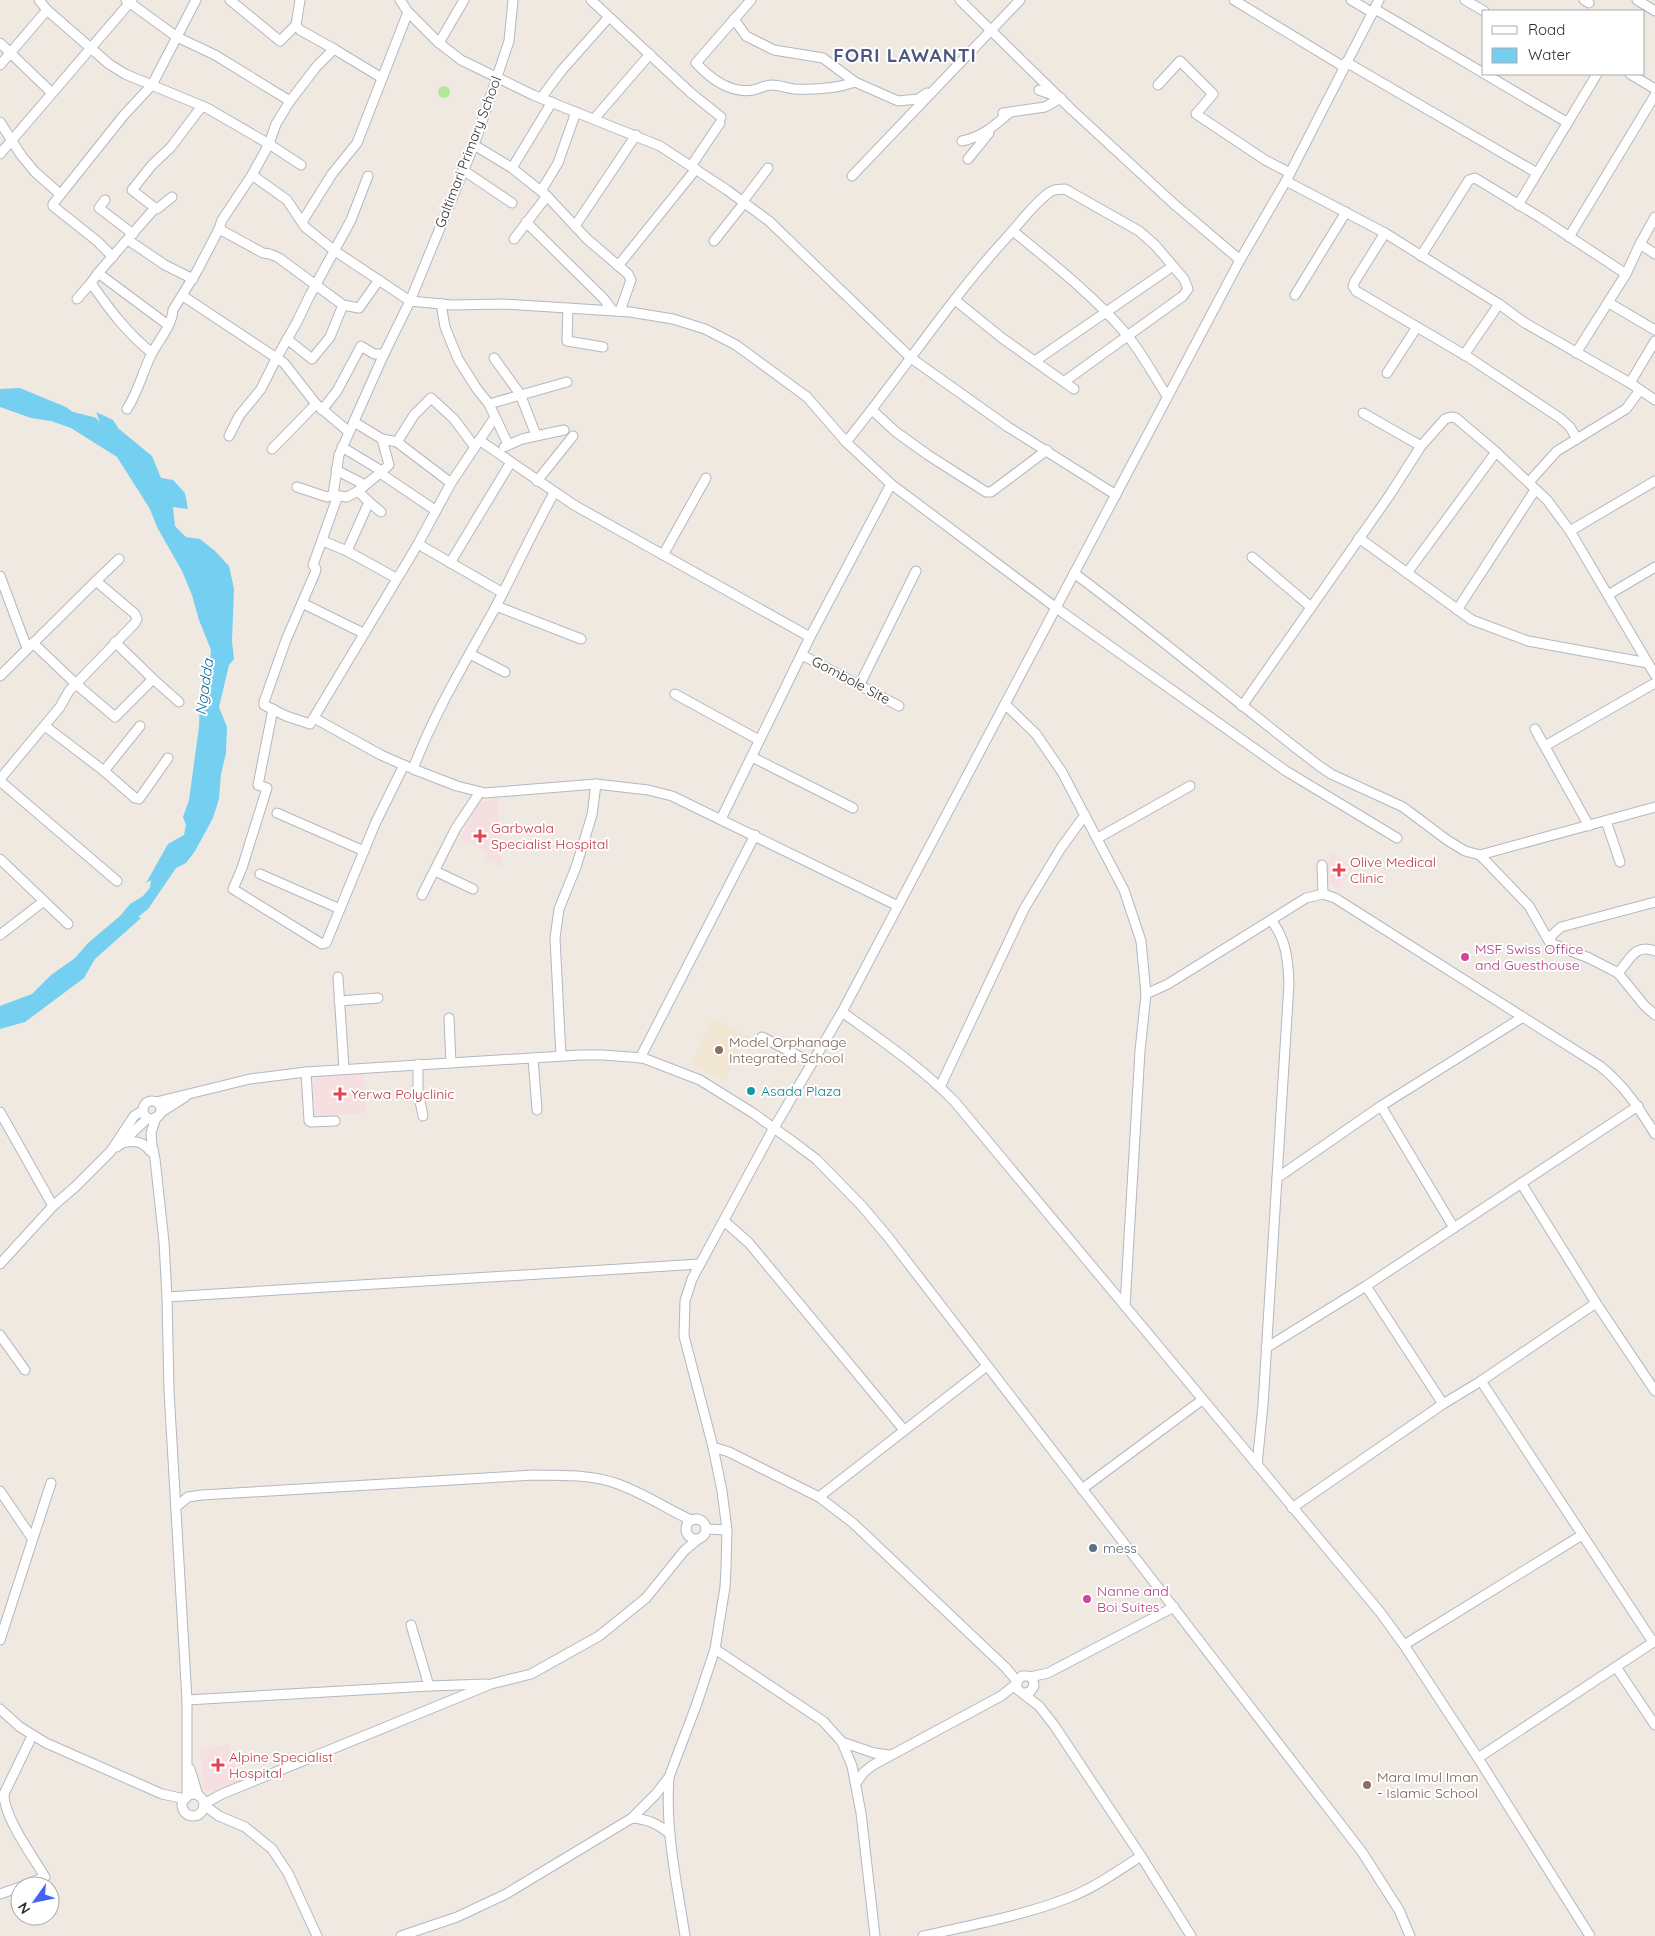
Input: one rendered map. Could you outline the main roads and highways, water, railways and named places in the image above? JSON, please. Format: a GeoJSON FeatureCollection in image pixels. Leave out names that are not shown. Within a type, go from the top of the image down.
{"type":"FeatureCollection","features":[{"type":"Feature","properties":{"kind":"water"},"geometry":{"type":"Polygon","coordinates":[[[20,388],[66,407],[107,439],[96,412],[113,420],[119,429],[152,456],[161,478],[173,480],[185,493],[188,509],[173,507],[175,526],[186,537],[200,539],[229,566],[234,589],[232,641],[234,659],[229,665],[219,707],[227,727],[226,753],[221,774],[219,799],[213,818],[195,851],[186,863],[176,868],[148,909],[138,917],[141,918],[95,959],[84,978],[25,1022],[0,1029],[0,1006],[32,994],[51,975],[75,958],[88,943],[120,916],[130,904],[143,896],[150,888],[151,880],[146,883],[168,844],[184,835],[186,825],[183,817],[189,800],[199,727],[200,701],[209,672],[211,650],[182,571],[157,527],[150,509],[117,457],[71,428],[51,421],[31,418],[0,407],[0,389],[20,388]]]}},
{"type":"Feature","properties":{"kind":"waterway","name":"Ngadda"},"geometry":{"type":"LineString","coordinates":[[69,416],[93,422],[115,444]]}},
{"type":"Feature","properties":{"kind":"place","name":"Garbwala Specialist Hospital"},"geometry":{"type":"Point","coordinates":[480,836]}},
{"type":"Feature","properties":{"kind":"place","name":"Olive Medical Clinic"},"geometry":{"type":"Point","coordinates":[1339,870]}},
{"type":"Feature","properties":{"kind":"place","name":"MSF Swiss Office and Guesthouse"},"geometry":{"type":"Point","coordinates":[1465,957]}},
{"type":"Feature","properties":{"kind":"place","name":"Model Orphanage Integrated School"},"geometry":{"type":"Point","coordinates":[719,1050]}},
{"type":"Feature","properties":{"kind":"place","name":"Asada Plaza"},"geometry":{"type":"Point","coordinates":[751,1091]}},
{"type":"Feature","properties":{"kind":"place","name":"Yerwa Polyclinic"},"geometry":{"type":"Point","coordinates":[340,1094]}},
{"type":"Feature","properties":{"kind":"place","name":"mess"},"geometry":{"type":"Point","coordinates":[1093,1548]}},
{"type":"Feature","properties":{"kind":"place","name":"Nanne and Boi Suites"},"geometry":{"type":"Point","coordinates":[1087,1599]}},
{"type":"Feature","properties":{"kind":"place","name":"Alpine Specialist Hospital"},"geometry":{"type":"Point","coordinates":[218,1765]}},
{"type":"Feature","properties":{"kind":"place","name":"Mara Imul Iman - Islamic School"},"geometry":{"type":"Point","coordinates":[1367,1785]}},
{"type":"Feature","properties":{"kind":"district","name":"FORI LAWANTI"},"geometry":{"type":"Point","coordinates":[905,55]}}]}
